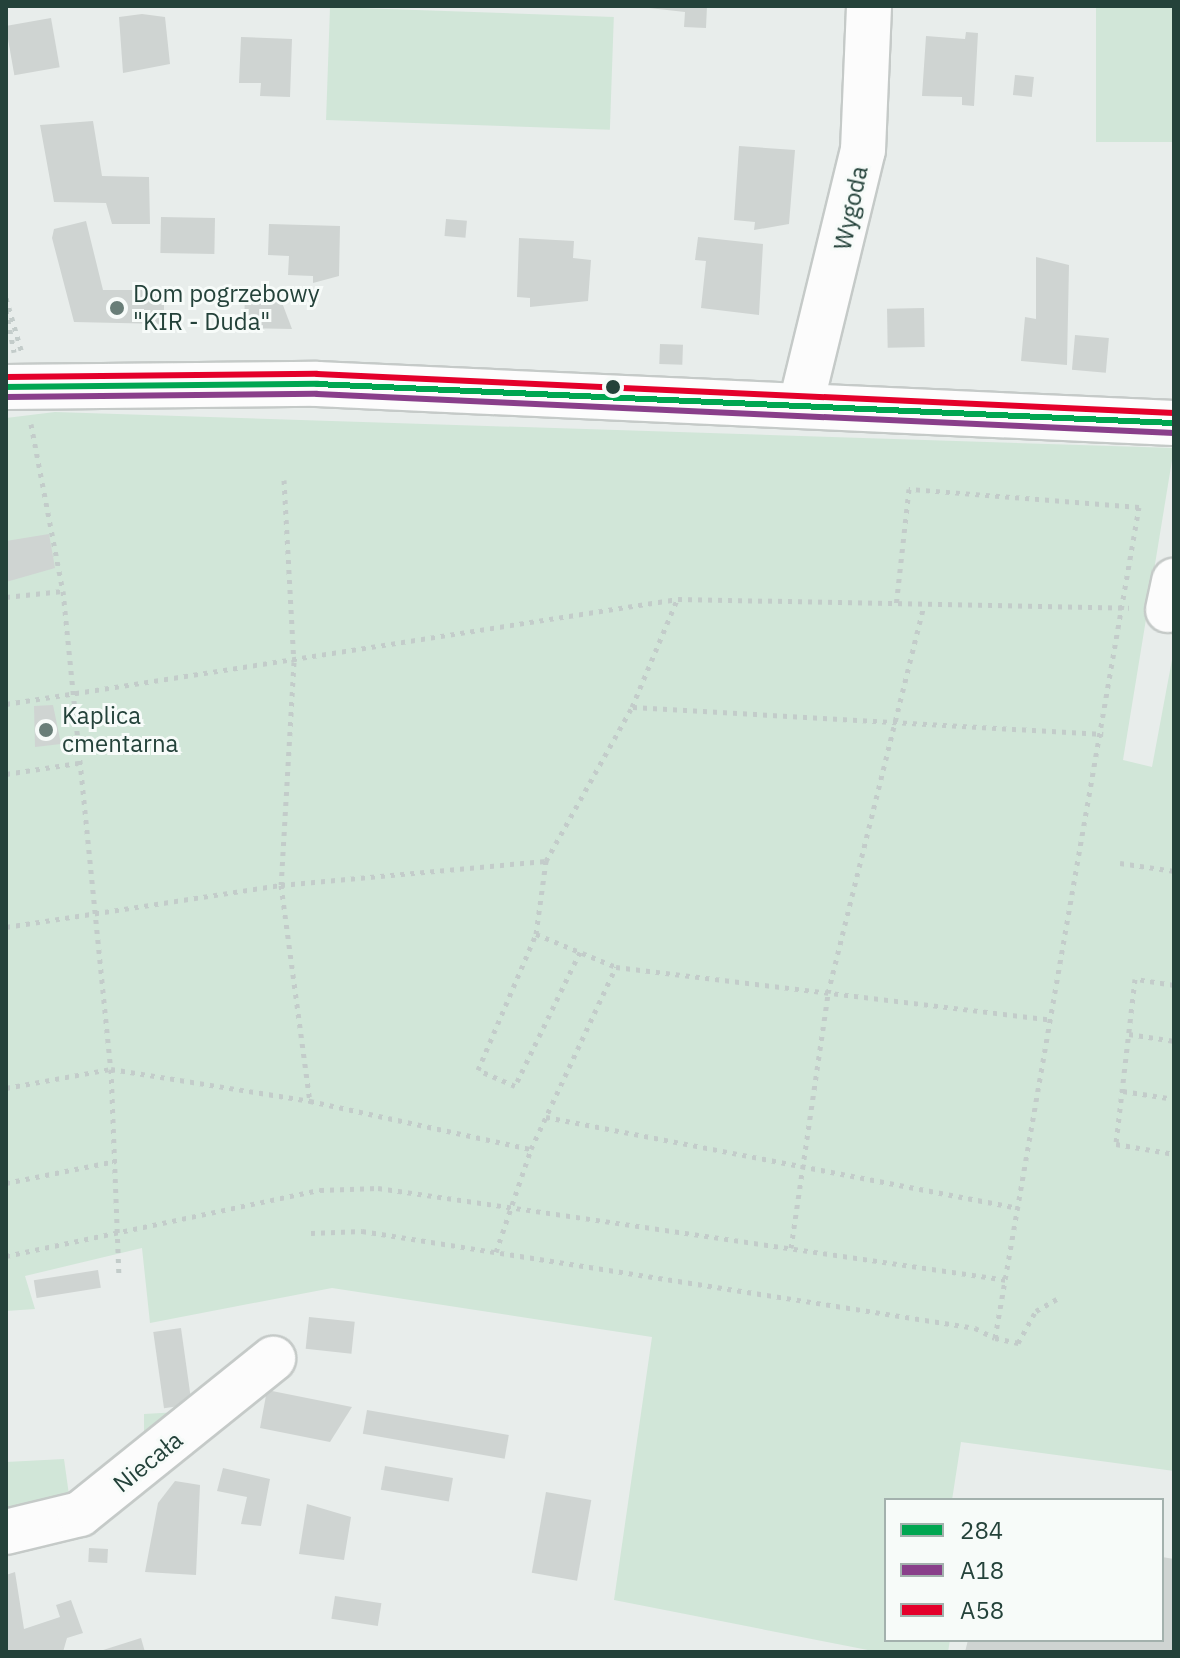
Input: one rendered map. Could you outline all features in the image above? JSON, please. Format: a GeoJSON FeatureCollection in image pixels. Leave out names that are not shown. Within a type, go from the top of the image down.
{"type":"FeatureCollection","features":[{"type":"Feature","properties":{"kind":"street","name":"Wygoda"},"geometry":{"type":"LineString","coordinates":[[801,404],[863,150],[869,6]]}},
{"type":"Feature","properties":{"kind":"street"},"geometry":{"type":"LineString","coordinates":[[6,387],[193,381],[801,404],[1174,423]]}},
{"type":"Feature","properties":{"kind":"street","name":"Niecała"},"geometry":{"type":"LineString","coordinates":[[6,1532],[80,1514],[273,1359]]}},
{"type":"Feature","properties":{"kind":"path"},"geometry":{"type":"LineString","coordinates":[[6,298],[22,353],[15,354],[6,310]]}},
{"type":"Feature","properties":{"kind":"path"},"geometry":{"type":"LineString","coordinates":[[33,447],[63,591],[90,913],[111,1069],[123,1233],[119,1277]]}},
{"type":"Feature","properties":{"kind":"path"},"geometry":{"type":"LineString","coordinates":[[284,480],[294,662],[281,885],[310,1101]]}},
{"type":"Feature","properties":{"kind":"path"},"geometry":{"type":"LineString","coordinates":[[896,607],[909,489],[1139,507],[1126,607],[995,1338]]}},
{"type":"Feature","properties":{"kind":"path"},"geometry":{"type":"LineString","coordinates":[[6,597],[63,591]]}},
{"type":"Feature","properties":{"kind":"path"},"geometry":{"type":"LineString","coordinates":[[580,952],[515,1086],[478,1070],[536,934],[546,861],[632,707],[678,599]]}},
{"type":"Feature","properties":{"kind":"path"},"geometry":{"type":"LineString","coordinates":[[6,704],[74,698],[678,599],[923,608],[1126,607]]}},
{"type":"Feature","properties":{"kind":"path"},"geometry":{"type":"LineString","coordinates":[[791,1249],[828,993],[923,608]]}},
{"type":"Feature","properties":{"kind":"path"},"geometry":{"type":"LineString","coordinates":[[632,707],[1103,734]]}},
{"type":"Feature","properties":{"kind":"path"},"geometry":{"type":"LineString","coordinates":[[6,774],[78,763]]}},
{"type":"Feature","properties":{"kind":"path"},"geometry":{"type":"LineString","coordinates":[[6,927],[281,885],[546,861]]}},
{"type":"Feature","properties":{"kind":"path"},"geometry":{"type":"LineString","coordinates":[[1120,863],[1174,871]]}},
{"type":"Feature","properties":{"kind":"path"},"geometry":{"type":"LineString","coordinates":[[536,934],[616,967],[1052,1020]]}},
{"type":"Feature","properties":{"kind":"path"},"geometry":{"type":"LineString","coordinates":[[496,1252],[531,1149],[616,967]]}},
{"type":"Feature","properties":{"kind":"path"},"geometry":{"type":"LineString","coordinates":[[1174,985],[1135,979],[1116,1144],[1174,1154]]}},
{"type":"Feature","properties":{"kind":"path"},"geometry":{"type":"LineString","coordinates":[[1129,1034],[1174,1041]]}},
{"type":"Feature","properties":{"kind":"path"},"geometry":{"type":"LineString","coordinates":[[6,1088],[111,1069],[310,1101],[531,1149]]}},
{"type":"Feature","properties":{"kind":"path"},"geometry":{"type":"LineString","coordinates":[[1123,1091],[1174,1099]]}},
{"type":"Feature","properties":{"kind":"path"},"geometry":{"type":"LineString","coordinates":[[546,1117],[1018,1208]]}},
{"type":"Feature","properties":{"kind":"path"},"geometry":{"type":"LineString","coordinates":[[6,1183],[116,1161]]}},
{"type":"Feature","properties":{"kind":"path"},"geometry":{"type":"LineString","coordinates":[[6,1256],[320,1190],[378,1188],[1007,1280]]}},
{"type":"Feature","properties":{"kind":"path"},"geometry":{"type":"LineString","coordinates":[[311,1233],[362,1231],[975,1328],[995,1338],[1018,1343],[1036,1311],[1057,1299]]}},
{"type":"Feature","properties":{"kind":"green space"},"geometry":{"type":"Polygon","coordinates":[[[1096,6],[1174,6],[1174,142],[1096,142],[1096,6]]]}},
{"type":"Feature","properties":{"kind":"green space"},"geometry":{"type":"Polygon","coordinates":[[[330,7],[614,17],[610,130],[326,120],[330,7]]]}},
{"type":"Feature","properties":{"kind":"green space"},"geometry":{"type":"Polygon","coordinates":[[[55,412],[1174,448],[1123,760],[1152,767],[1174,649],[1174,1471],[961,1442],[952,1498],[884,1498],[884,1642],[950,1642],[948,1652],[878,1652],[614,1600],[652,1337],[332,1288],[150,1323],[142,1248],[25,1276],[35,1309],[6,1311],[6,418],[55,412]]]}},
{"type":"Feature","properties":{"kind":"green space"},"geometry":{"type":"Polygon","coordinates":[[[196,1411],[144,1452],[144,1414],[196,1411]]]}},
{"type":"Feature","properties":{"kind":"green space"},"geometry":{"type":"Polygon","coordinates":[[[64,1459],[69,1495],[6,1516],[6,1462],[64,1459]]]}},
{"type":"Feature","properties":{"kind":"building"},"geometry":{"type":"Polygon","coordinates":[[[631,6],[707,6],[706,28],[684,27],[685,12],[631,6]]]}},
{"type":"Feature","properties":{"kind":"building"},"geometry":{"type":"Polygon","coordinates":[[[142,14],[165,17],[170,64],[123,73],[119,17],[142,14]]]}},
{"type":"Feature","properties":{"kind":"building"},"geometry":{"type":"Polygon","coordinates":[[[51,18],[60,67],[14,75],[6,26],[51,18]]]}},
{"type":"Feature","properties":{"kind":"building"},"geometry":{"type":"Polygon","coordinates":[[[966,32],[978,33],[974,106],[962,105],[962,97],[922,96],[926,36],[965,39],[966,32]]]}},
{"type":"Feature","properties":{"kind":"building"},"geometry":{"type":"Polygon","coordinates":[[[241,37],[292,39],[290,97],[260,96],[261,83],[239,83],[241,37]]]}},
{"type":"Feature","properties":{"kind":"building"},"geometry":{"type":"Polygon","coordinates":[[[1015,75],[1034,77],[1032,97],[1013,95],[1015,75]]]}},
{"type":"Feature","properties":{"kind":"building"},"geometry":{"type":"Polygon","coordinates":[[[93,121],[102,176],[149,177],[150,224],[112,224],[106,203],[54,202],[40,125],[93,121]]]}},
{"type":"Feature","properties":{"kind":"building"},"geometry":{"type":"Polygon","coordinates":[[[739,146],[795,150],[789,224],[754,230],[755,222],[734,220],[739,146]]]}},
{"type":"Feature","properties":{"kind":"building"},"geometry":{"type":"Polygon","coordinates":[[[161,217],[215,218],[214,254],[160,253],[161,217]]]}},
{"type":"Feature","properties":{"kind":"building"},"geometry":{"type":"Polygon","coordinates":[[[446,219],[467,221],[465,238],[445,236],[446,219]]]}},
{"type":"Feature","properties":{"kind":"building"},"geometry":{"type":"Polygon","coordinates":[[[86,221],[103,290],[164,290],[164,324],[74,322],[52,238],[54,229],[86,221]]]}},
{"type":"Feature","properties":{"kind":"building"},"geometry":{"type":"Polygon","coordinates":[[[269,224],[340,226],[339,276],[313,283],[313,276],[288,275],[289,256],[268,255],[269,224]]]}},
{"type":"Feature","properties":{"kind":"building"},"geometry":{"type":"Polygon","coordinates":[[[698,237],[763,244],[759,315],[701,308],[706,261],[695,260],[698,237]]]}},
{"type":"Feature","properties":{"kind":"building"},"geometry":{"type":"Polygon","coordinates":[[[519,238],[574,241],[573,258],[591,260],[588,301],[530,307],[530,298],[517,297],[519,238]]]}},
{"type":"Feature","properties":{"kind":"building"},"geometry":{"type":"Polygon","coordinates":[[[1036,257],[1069,265],[1067,365],[1021,361],[1025,317],[1036,319],[1036,257]]]}},
{"type":"Feature","properties":{"kind":"building"},"geometry":{"type":"Polygon","coordinates":[[[245,292],[278,292],[292,329],[244,328],[245,292]]]}},
{"type":"Feature","properties":{"kind":"building"},"geometry":{"type":"Polygon","coordinates":[[[924,308],[925,347],[888,348],[887,309],[924,308]]]}},
{"type":"Feature","properties":{"kind":"building"},"geometry":{"type":"Polygon","coordinates":[[[1075,335],[1109,338],[1106,373],[1072,370],[1075,335]]]}},
{"type":"Feature","properties":{"kind":"building"},"geometry":{"type":"Polygon","coordinates":[[[660,344],[683,345],[682,365],[659,364],[660,344]]]}},
{"type":"Feature","properties":{"kind":"building"},"geometry":{"type":"Polygon","coordinates":[[[49,534],[55,568],[6,582],[6,541],[49,534]]]}},
{"type":"Feature","properties":{"kind":"building","name":"Kaplica cmentarna"},"geometry":{"type":"Polygon","coordinates":[[[53,705],[61,744],[35,747],[34,706],[53,705]]]}},
{"type":"Feature","properties":{"kind":"building"},"geometry":{"type":"Polygon","coordinates":[[[98,1270],[101,1288],[37,1298],[34,1280],[98,1270]]]}},
{"type":"Feature","properties":{"kind":"building"},"geometry":{"type":"Polygon","coordinates":[[[309,1317],[355,1322],[351,1354],[306,1349],[309,1317]]]}},
{"type":"Feature","properties":{"kind":"building"},"geometry":{"type":"Polygon","coordinates":[[[181,1328],[192,1404],[164,1408],[153,1332],[181,1328]]]}},
{"type":"Feature","properties":{"kind":"building"},"geometry":{"type":"Polygon","coordinates":[[[267,1390],[352,1407],[330,1442],[260,1428],[267,1390]]]}},
{"type":"Feature","properties":{"kind":"building"},"geometry":{"type":"Polygon","coordinates":[[[367,1410],[509,1435],[505,1459],[363,1434],[367,1410]]]}},
{"type":"Feature","properties":{"kind":"building"},"geometry":{"type":"Polygon","coordinates":[[[385,1466],[453,1478],[449,1502],[381,1490],[385,1466]]]}},
{"type":"Feature","properties":{"kind":"building"},"geometry":{"type":"Polygon","coordinates":[[[223,1468],[270,1479],[261,1526],[241,1524],[247,1497],[217,1491],[223,1468]]]}},
{"type":"Feature","properties":{"kind":"building"},"geometry":{"type":"Polygon","coordinates":[[[175,1481],[200,1485],[196,1575],[145,1572],[158,1503],[175,1481]]]}},
{"type":"Feature","properties":{"kind":"building"},"geometry":{"type":"Polygon","coordinates":[[[546,1492],[591,1500],[577,1581],[532,1573],[546,1492]]]}},
{"type":"Feature","properties":{"kind":"building"},"geometry":{"type":"Polygon","coordinates":[[[307,1504],[351,1517],[344,1560],[299,1554],[307,1504]]]}},
{"type":"Feature","properties":{"kind":"building"},"geometry":{"type":"Polygon","coordinates":[[[89,1548],[108,1549],[107,1563],[88,1562],[89,1548]]]}},
{"type":"Feature","properties":{"kind":"building"},"geometry":{"type":"Polygon","coordinates":[[[1164,1557],[1174,1559],[1174,1652],[965,1652],[968,1642],[1164,1642],[1164,1557]]]}},
{"type":"Feature","properties":{"kind":"building"},"geometry":{"type":"Polygon","coordinates":[[[15,1572],[24,1629],[60,1617],[56,1605],[71,1600],[83,1633],[67,1638],[63,1652],[6,1652],[6,1575],[15,1572]]]}},
{"type":"Feature","properties":{"kind":"building"},"geometry":{"type":"Polygon","coordinates":[[[335,1596],[381,1603],[378,1626],[331,1619],[335,1596]]]}},
{"type":"Feature","properties":{"kind":"building"},"geometry":{"type":"Polygon","coordinates":[[[141,1638],[145,1652],[100,1652],[100,1651],[141,1638]]]}},
{"type":"Feature","properties":{"kind":"transit line","name":"A58"},"geometry":{"type":"LineString","coordinates":[[6,377],[317,374],[1174,413]]}},
{"type":"Feature","properties":{"kind":"transit line","name":"284"},"geometry":{"type":"LineString","coordinates":[[6,387],[317,384],[1174,423]]}},
{"type":"Feature","properties":{"kind":"transit line","name":"A18"},"geometry":{"type":"LineString","coordinates":[[6,397],[317,394],[1174,433]]}},
{"type":"Feature","properties":{"kind":"place","name":"Dom pogrzebowy \"KIR - Duda\""},"geometry":{"type":"Point","coordinates":[117,308]}},
{"type":"Feature","properties":{"kind":"place","name":"Kaplica cmentarna"},"geometry":{"type":"Point","coordinates":[46,730]}}]}
